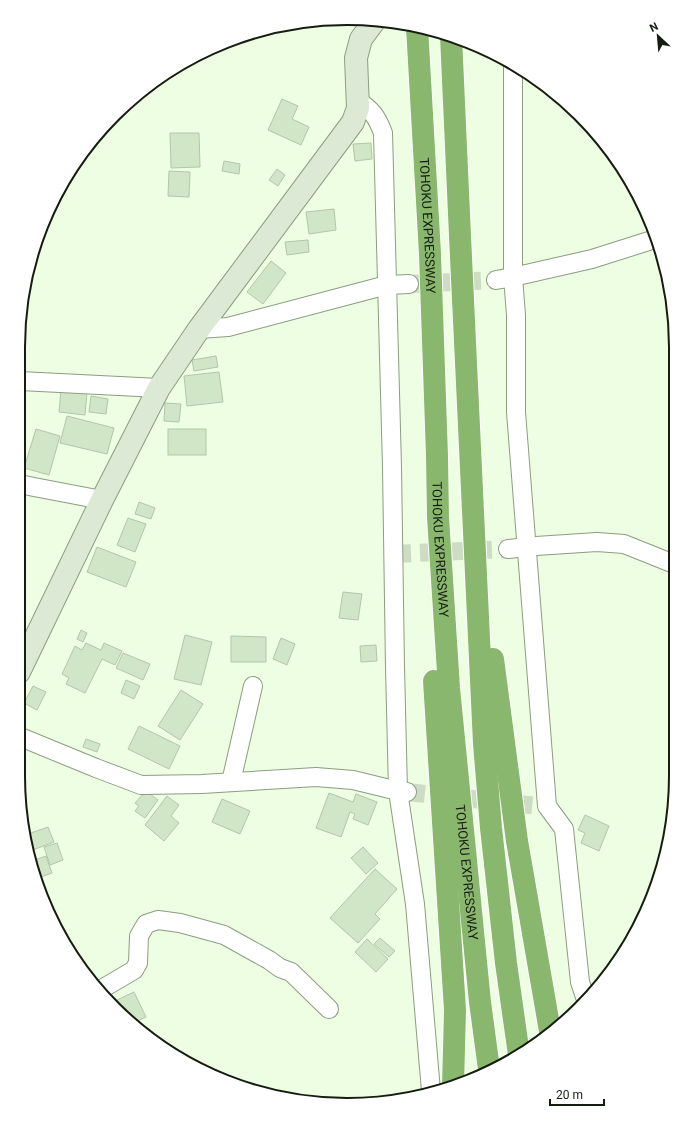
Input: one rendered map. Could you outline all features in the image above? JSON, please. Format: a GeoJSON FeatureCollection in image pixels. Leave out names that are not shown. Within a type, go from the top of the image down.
{"type":"FeatureCollection","features":[{"type":"Feature","properties":{"kind":"highway","name":"TOHOKU EXPRESSWAY"},"geometry":{"type":"LineString","coordinates":[[417,33],[430,254],[438,517],[449,688],[480,1002],[489,1065]]}},
{"type":"Feature","properties":{"kind":"highway"},"geometry":{"type":"LineString","coordinates":[[451,42],[485,751],[506,963],[517,1049]]}},
{"type":"Feature","properties":{"kind":"highway"},"geometry":{"type":"LineString","coordinates":[[471,477],[517,841],[549,1026]]}},
{"type":"Feature","properties":{"kind":"highway"},"geometry":{"type":"LineString","coordinates":[[438,517],[434,688],[455,1010],[453,1080]]}},
{"type":"Feature","properties":{"kind":"street"},"geometry":{"type":"LineString","coordinates":[[25,660],[102,500],[159,388],[199,329],[352,122],[358,108],[356,58],[361,39],[369,26]]}},
{"type":"Feature","properties":{"kind":"street"},"geometry":{"type":"LineString","coordinates":[[513,71],[504,279],[516,315],[516,412],[542,806],[564,830],[580,982],[584,993]]}},
{"type":"Feature","properties":{"kind":"street"},"geometry":{"type":"LineString","coordinates":[[358,102],[372,112],[383,133],[392,467],[395,667],[403,791],[415,904],[431,1087]]}},
{"type":"Feature","properties":{"kind":"street"},"geometry":{"type":"LineString","coordinates":[[504,279],[592,259],[651,240]]}},
{"type":"Feature","properties":{"kind":"street"},"geometry":{"type":"LineString","coordinates":[[199,329],[228,327],[387,285],[409,284]]}},
{"type":"Feature","properties":{"kind":"street"},"geometry":{"type":"LineString","coordinates":[[25,381],[159,388]]}},
{"type":"Feature","properties":{"kind":"street"},"geometry":{"type":"LineString","coordinates":[[25,485],[102,500]]}},
{"type":"Feature","properties":{"kind":"street"},"geometry":{"type":"LineString","coordinates":[[508,549],[597,542],[624,544],[669,562]]}},
{"type":"Feature","properties":{"kind":"street"},"geometry":{"type":"LineString","coordinates":[[231,782],[253,686]]}},
{"type":"Feature","properties":{"kind":"street"},"geometry":{"type":"LineString","coordinates":[[25,739],[141,785],[175,785],[316,777],[353,780],[403,791]]}},
{"type":"Feature","properties":{"kind":"street"},"geometry":{"type":"LineString","coordinates":[[104,987],[134,970],[138,963],[139,936],[146,924],[158,920],[180,923],[224,936],[270,960],[280,968],[291,972],[329,1009]]}},
{"type":"Feature","properties":{"kind":"building"},"geometry":{"type":"Polygon","coordinates":[[[282,99],[298,106],[292,119],[309,127],[301,145],[268,130],[282,99]]]}},
{"type":"Feature","properties":{"kind":"building"},"geometry":{"type":"Polygon","coordinates":[[[170,133],[199,133],[200,167],[171,168],[170,133]]]}},
{"type":"Feature","properties":{"kind":"building"},"geometry":{"type":"Polygon","coordinates":[[[371,143],[372,159],[355,161],[353,144],[371,143]]]}},
{"type":"Feature","properties":{"kind":"building"},"geometry":{"type":"Polygon","coordinates":[[[224,161],[240,164],[239,174],[222,171],[224,161]]]}},
{"type":"Feature","properties":{"kind":"building"},"geometry":{"type":"Polygon","coordinates":[[[277,169],[285,175],[278,186],[269,180],[277,169]]]}},
{"type":"Feature","properties":{"kind":"building"},"geometry":{"type":"Polygon","coordinates":[[[169,171],[190,172],[189,197],[168,196],[169,171]]]}},
{"type":"Feature","properties":{"kind":"building"},"geometry":{"type":"Polygon","coordinates":[[[334,209],[336,230],[309,234],[306,212],[334,209]]]}},
{"type":"Feature","properties":{"kind":"building"},"geometry":{"type":"Polygon","coordinates":[[[308,240],[309,252],[287,255],[285,242],[308,240]]]}},
{"type":"Feature","properties":{"kind":"building"},"geometry":{"type":"Polygon","coordinates":[[[271,261],[286,273],[263,304],[247,292],[271,261]]]}},
{"type":"Feature","properties":{"kind":"building"},"geometry":{"type":"Polygon","coordinates":[[[216,356],[218,367],[194,371],[192,360],[216,356]]]}},
{"type":"Feature","properties":{"kind":"building"},"geometry":{"type":"Polygon","coordinates":[[[219,372],[223,402],[187,406],[184,376],[219,372]]]}},
{"type":"Feature","properties":{"kind":"building"},"geometry":{"type":"Polygon","coordinates":[[[61,390],[87,392],[85,415],[59,412],[61,390]]]}},
{"type":"Feature","properties":{"kind":"building"},"geometry":{"type":"Polygon","coordinates":[[[91,396],[108,399],[106,414],[89,412],[91,396]]]}},
{"type":"Feature","properties":{"kind":"building"},"geometry":{"type":"Polygon","coordinates":[[[165,403],[181,404],[179,422],[164,421],[165,403]]]}},
{"type":"Feature","properties":{"kind":"building"},"geometry":{"type":"Polygon","coordinates":[[[67,416],[114,428],[107,454],[60,443],[67,416]]]}},
{"type":"Feature","properties":{"kind":"building"},"geometry":{"type":"Polygon","coordinates":[[[36,429],[60,436],[49,475],[25,468],[36,429]]]}},
{"type":"Feature","properties":{"kind":"building"},"geometry":{"type":"Polygon","coordinates":[[[168,429],[206,429],[206,455],[168,455],[168,429]]]}},
{"type":"Feature","properties":{"kind":"building"},"geometry":{"type":"Polygon","coordinates":[[[139,502],[155,508],[151,519],[135,514],[139,502]]]}},
{"type":"Feature","properties":{"kind":"building"},"geometry":{"type":"Polygon","coordinates":[[[128,518],[146,524],[135,552],[117,545],[128,518]]]}},
{"type":"Feature","properties":{"kind":"building"},"geometry":{"type":"Polygon","coordinates":[[[97,547],[136,562],[126,587],[87,572],[97,547]]]}},
{"type":"Feature","properties":{"kind":"building"},"geometry":{"type":"Polygon","coordinates":[[[343,592],[362,594],[358,620],[339,618],[343,592]]]}},
{"type":"Feature","properties":{"kind":"building"},"geometry":{"type":"Polygon","coordinates":[[[81,630],[87,633],[83,642],[77,639],[81,630]]]}},
{"type":"Feature","properties":{"kind":"building"},"geometry":{"type":"Polygon","coordinates":[[[185,635],[212,642],[201,685],[174,679],[185,635]]]}},
{"type":"Feature","properties":{"kind":"building"},"geometry":{"type":"Polygon","coordinates":[[[231,636],[266,637],[266,662],[231,662],[231,636]]]}},
{"type":"Feature","properties":{"kind":"building"},"geometry":{"type":"Polygon","coordinates":[[[281,638],[295,644],[287,665],[273,659],[281,638]]]}},
{"type":"Feature","properties":{"kind":"building"},"geometry":{"type":"Polygon","coordinates":[[[86,643],[101,650],[104,643],[122,651],[115,665],[102,659],[85,693],[66,684],[69,678],[62,674],[75,646],[82,650],[86,643]]]}},
{"type":"Feature","properties":{"kind":"building"},"geometry":{"type":"Polygon","coordinates":[[[376,645],[377,661],[361,662],[360,646],[376,645]]]}},
{"type":"Feature","properties":{"kind":"building"},"geometry":{"type":"Polygon","coordinates":[[[123,653],[150,664],[143,680],[116,668],[123,653]]]}},
{"type":"Feature","properties":{"kind":"building"},"geometry":{"type":"Polygon","coordinates":[[[126,680],[140,686],[134,699],[121,693],[126,680]]]}},
{"type":"Feature","properties":{"kind":"building"},"geometry":{"type":"Polygon","coordinates":[[[33,686],[46,692],[37,710],[25,704],[33,686]]]}},
{"type":"Feature","properties":{"kind":"building"},"geometry":{"type":"Polygon","coordinates":[[[181,690],[203,704],[180,740],[158,726],[181,690]]]}},
{"type":"Feature","properties":{"kind":"building"},"geometry":{"type":"Polygon","coordinates":[[[139,726],[180,746],[169,769],[128,749],[139,726]]]}},
{"type":"Feature","properties":{"kind":"building"},"geometry":{"type":"Polygon","coordinates":[[[86,739],[100,744],[97,752],[83,747],[86,739]]]}},
{"type":"Feature","properties":{"kind":"building"},"geometry":{"type":"Polygon","coordinates":[[[329,793],[353,802],[356,794],[377,802],[368,825],[353,819],[355,814],[350,812],[341,837],[316,828],[329,793]]]}},
{"type":"Feature","properties":{"kind":"building"},"geometry":{"type":"Polygon","coordinates":[[[150,794],[158,800],[145,818],[135,811],[139,806],[135,803],[142,795],[150,794]]]}},
{"type":"Feature","properties":{"kind":"building"},"geometry":{"type":"Polygon","coordinates":[[[167,796],[179,805],[171,816],[179,823],[164,841],[145,825],[167,796]]]}},
{"type":"Feature","properties":{"kind":"building"},"geometry":{"type":"Polygon","coordinates":[[[222,799],[250,811],[240,834],[212,822],[222,799]]]}},
{"type":"Feature","properties":{"kind":"building"},"geometry":{"type":"Polygon","coordinates":[[[585,815],[609,826],[599,851],[581,843],[585,833],[578,830],[585,815]]]}},
{"type":"Feature","properties":{"kind":"building"},"geometry":{"type":"Polygon","coordinates":[[[48,827],[54,842],[34,850],[30,833],[48,827]]]}},
{"type":"Feature","properties":{"kind":"building"},"geometry":{"type":"Polygon","coordinates":[[[57,843],[63,860],[50,865],[44,847],[57,843]]]}},
{"type":"Feature","properties":{"kind":"building"},"geometry":{"type":"Polygon","coordinates":[[[363,847],[378,863],[366,874],[351,858],[363,847]]]}},
{"type":"Feature","properties":{"kind":"building"},"geometry":{"type":"Polygon","coordinates":[[[46,856],[52,873],[41,877],[36,860],[46,856]]]}},
{"type":"Feature","properties":{"kind":"building"},"geometry":{"type":"Polygon","coordinates":[[[375,869],[397,889],[375,914],[380,919],[358,943],[330,918],[375,869]]]}},
{"type":"Feature","properties":{"kind":"building"},"geometry":{"type":"Polygon","coordinates":[[[380,938],[395,951],[389,957],[374,944],[380,938]]]}},
{"type":"Feature","properties":{"kind":"building"},"geometry":{"type":"Polygon","coordinates":[[[367,939],[388,959],[376,972],[355,952],[367,939]]]}},
{"type":"Feature","properties":{"kind":"building"},"geometry":{"type":"Polygon","coordinates":[[[134,992],[146,1017],[138,1021],[119,1004],[117,1000],[134,992]]]}},
{"type":"Feature","properties":{"kind":"tunnel"},"geometry":{"type":"LineString","coordinates":[[409,284],[496,280]]}},
{"type":"Feature","properties":{"kind":"tunnel"},"geometry":{"type":"LineString","coordinates":[[393,554],[508,549]]}},
{"type":"Feature","properties":{"kind":"tunnel"},"geometry":{"type":"LineString","coordinates":[[407,792],[538,806]]}}]}
